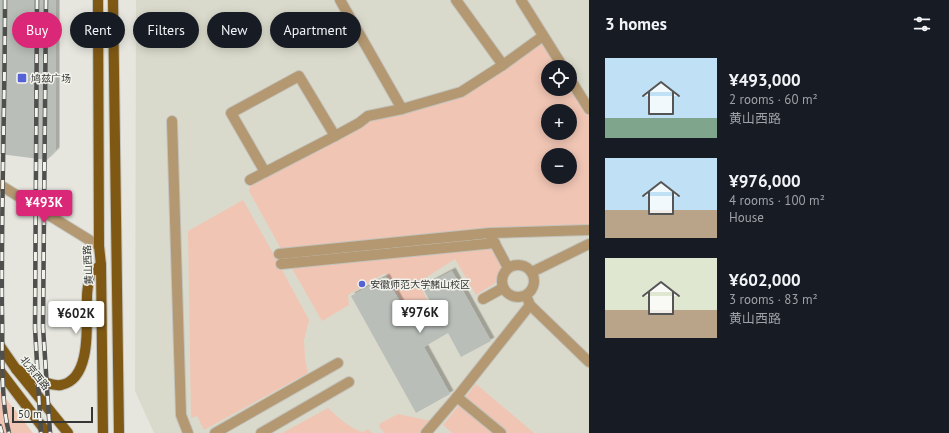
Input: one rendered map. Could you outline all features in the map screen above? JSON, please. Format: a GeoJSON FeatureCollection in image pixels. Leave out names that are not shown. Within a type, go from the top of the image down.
{"type":"FeatureCollection","features":[{"type":"Feature","properties":{"kind":"main road","name":"黄山西路"},"geometry":{"type":"LineString","coordinates":[[98,0],[99,246],[101,265],[103,433]]}},
{"type":"Feature","properties":{"kind":"main road"},"geometry":{"type":"LineString","coordinates":[[113,0],[119,433]]}},
{"type":"Feature","properties":{"kind":"main road"},"geometry":{"type":"LineString","coordinates":[[16,369],[47,383],[61,385],[72,380],[82,364],[87,339],[86,296],[90,273],[101,265]]}},
{"type":"Feature","properties":{"kind":"main road","name":"北京西路"},"geometry":{"type":"LineString","coordinates":[[0,346],[16,369],[68,433]]}},
{"type":"Feature","properties":{"kind":"main road"},"geometry":{"type":"LineString","coordinates":[[0,371],[47,433]]}},
{"type":"Feature","properties":{"kind":"street"},"geometry":{"type":"LineString","coordinates":[[340,0],[402,109]]}},
{"type":"Feature","properties":{"kind":"street"},"geometry":{"type":"LineString","coordinates":[[456,0],[503,65]]}},
{"type":"Feature","properties":{"kind":"street"},"geometry":{"type":"LineString","coordinates":[[521,0],[558,60]]}},
{"type":"Feature","properties":{"kind":"street"},"geometry":{"type":"LineString","coordinates":[[250,180],[359,123],[368,116],[402,109],[461,92],[503,65],[543,36]]}},
{"type":"Feature","properties":{"kind":"street"},"geometry":{"type":"LineString","coordinates":[[265,172],[231,114],[298,76],[335,136]]}},
{"type":"Feature","properties":{"kind":"street"},"geometry":{"type":"LineString","coordinates":[[577,89],[589,109]]}},
{"type":"Feature","properties":{"kind":"street"},"geometry":{"type":"LineString","coordinates":[[172,121],[181,415],[188,433]]}},
{"type":"Feature","properties":{"kind":"street"},"geometry":{"type":"LineString","coordinates":[[0,185],[99,246]]}},
{"type":"Feature","properties":{"kind":"street"},"geometry":{"type":"LineString","coordinates":[[495,243],[280,259],[490,233],[589,230]]}},
{"type":"Feature","properties":{"kind":"street"},"geometry":{"type":"LineString","coordinates":[[490,233],[508,268]]}},
{"type":"Feature","properties":{"kind":"street"},"geometry":{"type":"LineString","coordinates":[[532,272],[589,244]]}},
{"type":"Feature","properties":{"kind":"street"},"geometry":{"type":"LineString","coordinates":[[518,264],[523,265],[532,272],[534,282],[526,295],[516,297],[506,292],[503,288],[502,277],[508,268],[518,264]]}},
{"type":"Feature","properties":{"kind":"street"},"geometry":{"type":"LineString","coordinates":[[483,299],[503,288]]}},
{"type":"Feature","properties":{"kind":"street"},"geometry":{"type":"LineString","coordinates":[[526,295],[530,305],[589,362]]}},
{"type":"Feature","properties":{"kind":"street"},"geometry":{"type":"LineString","coordinates":[[426,433],[457,397],[530,305]]}},
{"type":"Feature","properties":{"kind":"street"},"geometry":{"type":"LineString","coordinates":[[216,433],[338,363]]}},
{"type":"Feature","properties":{"kind":"street"},"geometry":{"type":"LineString","coordinates":[[261,433],[349,382]]}},
{"type":"Feature","properties":{"kind":"street"},"geometry":{"type":"LineString","coordinates":[[457,397],[501,433]]}},
{"type":"Feature","properties":{"kind":"shaded area","name":"安徽师范大学赭山校区"},"geometry":{"type":"Polygon","coordinates":[[[136,0],[589,0],[589,433],[154,433],[135,391],[136,48],[199,48],[199,12],[136,12],[136,0]]]}},
{"type":"Feature","properties":{"kind":"shaded area"},"geometry":{"type":"Polygon","coordinates":[[[543,36],[558,60],[541,60],[541,96],[577,96],[577,90],[589,109],[589,230],[490,233],[502,266],[498,273],[497,282],[476,295],[455,259],[419,282],[431,309],[412,319],[385,273],[348,295],[349,305],[322,321],[290,265],[295,257],[282,251],[249,191],[251,183],[359,123],[461,92],[543,36]]]}},
{"type":"Feature","properties":{"kind":"shaded area"},"geometry":{"type":"Polygon","coordinates":[[[243,200],[309,320],[304,340],[308,373],[204,430],[197,416],[191,418],[188,231],[243,200]]]}},
{"type":"Feature","properties":{"kind":"shaded area"},"geometry":{"type":"Polygon","coordinates":[[[476,384],[534,433],[452,433],[443,425],[476,384]]]}},
{"type":"Feature","properties":{"kind":"shaded area"},"geometry":{"type":"Polygon","coordinates":[[[0,391],[33,433],[0,433],[0,391]]]}},
{"type":"Feature","properties":{"kind":"shaded area"},"geometry":{"type":"Polygon","coordinates":[[[328,408],[353,428],[363,432],[368,429],[372,433],[282,433],[328,408]]]}},
{"type":"Feature","properties":{"kind":"shaded area"},"geometry":{"type":"Polygon","coordinates":[[[398,414],[431,421],[420,433],[385,433],[380,428],[379,424],[398,414]]]}},
{"type":"Feature","properties":{"kind":"building"},"geometry":{"type":"Polygon","coordinates":[[[0,0],[56,0],[56,12],[12,12],[12,48],[56,48],[56,151],[47,160],[0,154],[0,0]]]}},
{"type":"Feature","properties":{"kind":"building"},"geometry":{"type":"Polygon","coordinates":[[[452,271],[491,341],[461,357],[448,333],[424,347],[450,394],[416,413],[351,296],[386,277],[412,324],[435,310],[422,287],[452,271]]]}},
{"type":"Feature","properties":{"kind":"railway"},"geometry":{"type":"LineString","coordinates":[[5,0],[2,357],[4,405],[9,433]]}},
{"type":"Feature","properties":{"kind":"railway"},"geometry":{"type":"LineString","coordinates":[[37,0],[35,328],[41,433]]}},
{"type":"Feature","properties":{"kind":"railway"},"geometry":{"type":"LineString","coordinates":[[46,0],[43,327],[50,433]]}},
{"type":"Feature","properties":{"kind":"railway"},"geometry":{"type":"LineString","coordinates":[[0,426],[2,433]]}},
{"type":"Feature","properties":{"kind":"place","name":"鸠兹广场"},"geometry":{"type":"Point","coordinates":[22,78]}},
{"type":"Feature","properties":{"kind":"place","name":"安徽师范大学赭山校区"},"geometry":{"type":"Point","coordinates":[362,284]}}]}
